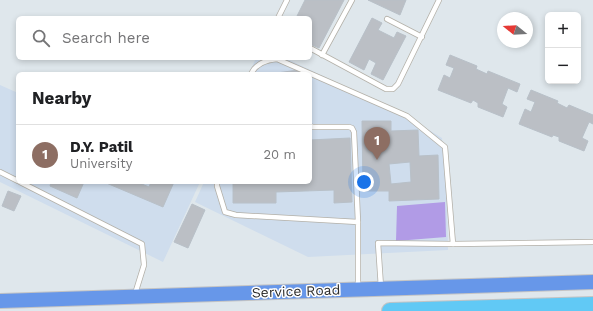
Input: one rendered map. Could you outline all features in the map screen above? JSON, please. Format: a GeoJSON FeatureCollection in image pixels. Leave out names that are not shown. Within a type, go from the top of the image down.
{"type":"FeatureCollection","features":[{"type":"Feature","properties":{"kind":"highway"},"geometry":{"type":"LineString","coordinates":[[390,311],[593,305]]}},
{"type":"Feature","properties":{"kind":"main road","name":"Service Road"},"geometry":{"type":"LineString","coordinates":[[0,301],[593,282]]}},
{"type":"Feature","properties":{"kind":"lane"},"geometry":{"type":"LineString","coordinates":[[279,16],[286,0]]}},
{"type":"Feature","properties":{"kind":"lane"},"geometry":{"type":"LineString","coordinates":[[322,55],[352,0]]}},
{"type":"Feature","properties":{"kind":"lane"},"geometry":{"type":"LineString","coordinates":[[312,49],[386,89],[393,89],[398,84],[439,0]]}},
{"type":"Feature","properties":{"kind":"lane"},"geometry":{"type":"LineString","coordinates":[[387,19],[422,37]]}},
{"type":"Feature","properties":{"kind":"lane"},"geometry":{"type":"LineString","coordinates":[[253,72],[259,64],[266,60]]}},
{"type":"Feature","properties":{"kind":"lane"},"geometry":{"type":"LineString","coordinates":[[278,60],[306,72]]}},
{"type":"Feature","properties":{"kind":"lane"},"geometry":{"type":"LineString","coordinates":[[312,75],[407,116],[445,147],[453,244]]}},
{"type":"Feature","properties":{"kind":"lane"},"geometry":{"type":"LineString","coordinates":[[312,127],[341,126],[352,128],[354,132],[358,222],[358,289]]}},
{"type":"Feature","properties":{"kind":"lane"},"geometry":{"type":"LineString","coordinates":[[0,172],[16,180]]}},
{"type":"Feature","properties":{"kind":"lane"},"geometry":{"type":"LineString","coordinates":[[23,184],[142,244],[144,265],[134,296]]}},
{"type":"Feature","properties":{"kind":"lane"},"geometry":{"type":"LineString","coordinates":[[217,184],[225,212],[236,215],[358,222]]}},
{"type":"Feature","properties":{"kind":"lane"},"geometry":{"type":"LineString","coordinates":[[381,288],[378,243],[453,244],[593,242]]}},
{"type":"Feature","properties":{"kind":"shaded area"},"geometry":{"type":"Polygon","coordinates":[[[255,60],[289,60],[401,113],[442,138],[447,197],[448,250],[308,257],[195,202],[203,184],[312,184],[312,72],[250,72],[255,60]]]}},
{"type":"Feature","properties":{"kind":"shaded area"},"geometry":{"type":"Polygon","coordinates":[[[0,85],[16,92],[16,184],[199,184],[163,262],[0,182],[0,85]]]}},
{"type":"Feature","properties":{"kind":"shaded area"},"geometry":{"type":"Polygon","coordinates":[[[445,202],[446,237],[396,241],[397,206],[445,202]]]}},
{"type":"Feature","properties":{"kind":"building"},"geometry":{"type":"Polygon","coordinates":[[[305,0],[344,0],[319,48],[312,45],[312,16],[297,16],[305,0]]]}},
{"type":"Feature","properties":{"kind":"building"},"geometry":{"type":"Polygon","coordinates":[[[368,0],[406,0],[400,15],[368,0]]]}},
{"type":"Feature","properties":{"kind":"building"},"geometry":{"type":"Polygon","coordinates":[[[372,18],[382,23],[378,30],[394,38],[397,32],[406,36],[383,80],[371,74],[376,63],[369,59],[364,70],[349,62],[372,18]]]}},
{"type":"Feature","properties":{"kind":"building"},"geometry":{"type":"Polygon","coordinates":[[[450,55],[477,66],[476,69],[487,74],[488,71],[520,84],[517,92],[508,88],[502,104],[507,107],[503,117],[478,107],[478,103],[473,100],[471,103],[438,90],[444,75],[450,78],[454,68],[446,65],[450,55]]]}},
{"type":"Feature","properties":{"kind":"building"},"geometry":{"type":"Polygon","coordinates":[[[298,70],[298,72],[284,72],[298,70]]]}},
{"type":"Feature","properties":{"kind":"building"},"geometry":{"type":"Polygon","coordinates":[[[531,90],[558,101],[557,103],[567,108],[569,105],[593,115],[593,124],[589,122],[582,138],[588,141],[584,151],[559,141],[559,137],[553,135],[552,137],[519,124],[525,109],[531,112],[535,102],[527,99],[531,90]]]}},
{"type":"Feature","properties":{"kind":"building"},"geometry":{"type":"Polygon","coordinates":[[[362,121],[391,121],[391,131],[418,130],[419,156],[438,155],[439,199],[389,201],[389,191],[363,191],[362,121]],[[410,162],[389,164],[391,184],[411,182],[410,162]]]}},
{"type":"Feature","properties":{"kind":"building"},"geometry":{"type":"Polygon","coordinates":[[[350,138],[352,202],[334,203],[334,190],[276,192],[276,203],[233,203],[233,184],[312,184],[312,140],[350,138]]]}},
{"type":"Feature","properties":{"kind":"building"},"geometry":{"type":"Polygon","coordinates":[[[50,184],[83,184],[77,198],[50,186],[50,184]]]}},
{"type":"Feature","properties":{"kind":"building"},"geometry":{"type":"Polygon","coordinates":[[[109,184],[142,184],[149,187],[150,184],[173,184],[163,207],[109,184]]]}},
{"type":"Feature","properties":{"kind":"building"},"geometry":{"type":"Polygon","coordinates":[[[8,191],[21,196],[14,211],[2,206],[8,191]]]}},
{"type":"Feature","properties":{"kind":"building"},"geometry":{"type":"Polygon","coordinates":[[[192,204],[205,210],[188,248],[174,242],[192,204]]]}},
{"type":"Feature","properties":{"kind":"place","name":"D.Y. Patil"},"geometry":{"type":"Point","coordinates":[377,160]}}]}
